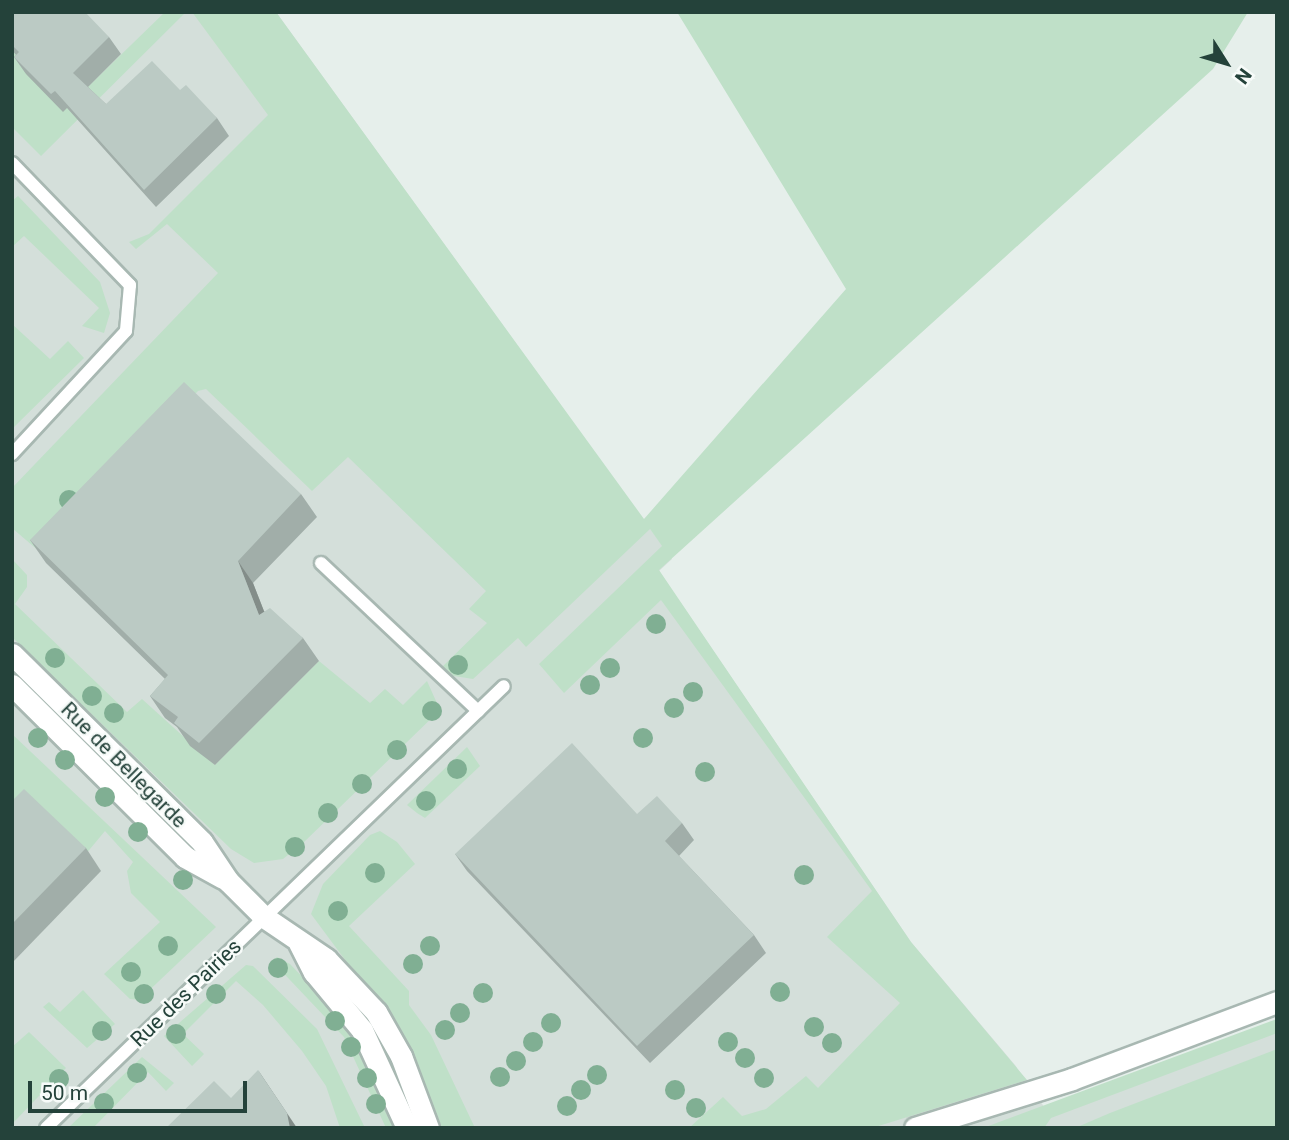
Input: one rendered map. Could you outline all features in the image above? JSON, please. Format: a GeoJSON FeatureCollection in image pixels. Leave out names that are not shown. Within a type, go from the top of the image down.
{"type":"FeatureCollection","features":[{"type":"Feature","properties":{"kind":"street","name":"Rue de Bellegarde"},"geometry":{"type":"LineString","coordinates":[[12,654],[202,842],[228,881],[264,917],[326,959],[376,1012],[401,1056],[428,1128]]}},
{"type":"Feature","properties":{"kind":"street","name":"Rue de Bellegarde"},"geometry":{"type":"LineString","coordinates":[[12,685],[185,857],[228,881]]}},
{"type":"Feature","properties":{"kind":"street","name":"Rue de Bellegarde"},"geometry":{"type":"LineString","coordinates":[[299,943],[314,972],[362,1030],[407,1128]]}},
{"type":"Feature","properties":{"kind":"street"},"geometry":{"type":"LineString","coordinates":[[915,1128],[1072,1079],[1277,1002]]}},
{"type":"Feature","properties":{"kind":"lane"},"geometry":{"type":"LineString","coordinates":[[12,163],[130,285],[126,331],[12,454]]}},
{"type":"Feature","properties":{"kind":"lane"},"geometry":{"type":"LineString","coordinates":[[321,563],[478,711]]}},
{"type":"Feature","properties":{"kind":"lane","name":"Rue des Pairies"},"geometry":{"type":"LineString","coordinates":[[46,1128],[504,686]]}},
{"type":"Feature","properties":{"kind":"shaded area"},"geometry":{"type":"Polygon","coordinates":[[[12,12],[276,12],[672,559],[659,571],[911,942],[1015,1065],[1047,1111],[1277,1026],[1277,1128],[12,1128],[12,12]]]}},
{"type":"Feature","properties":{"kind":"green space"},"geometry":{"type":"Polygon","coordinates":[[[165,12],[186,12],[41,156],[12,127],[12,50],[63,111],[165,12]]]}},
{"type":"Feature","properties":{"kind":"green space"},"geometry":{"type":"Polygon","coordinates":[[[192,12],[276,12],[644,519],[846,289],[677,12],[1248,12],[1213,69],[659,570],[911,942],[1027,1080],[872,1128],[689,1128],[723,1097],[742,1116],[766,1109],[806,1076],[818,1088],[900,1003],[827,937],[872,891],[661,600],[564,693],[539,664],[662,546],[650,529],[526,647],[518,638],[473,679],[448,675],[441,668],[487,623],[469,609],[486,591],[348,457],[312,491],[206,389],[198,391],[40,552],[12,528],[12,488],[218,273],[167,224],[136,249],[129,242],[149,234],[268,115],[192,12]]]}},
{"type":"Feature","properties":{"kind":"green space"},"geometry":{"type":"Polygon","coordinates":[[[18,196],[100,282],[110,313],[104,333],[82,326],[99,308],[24,236],[12,247],[12,201],[18,196]]]}},
{"type":"Feature","properties":{"kind":"green space"},"geometry":{"type":"Polygon","coordinates":[[[12,324],[50,359],[68,341],[84,358],[12,429],[12,324]]]}},
{"type":"Feature","properties":{"kind":"green space"},"geometry":{"type":"Polygon","coordinates":[[[12,559],[27,575],[27,587],[15,604],[127,712],[142,699],[215,765],[319,661],[370,703],[385,689],[403,705],[427,681],[440,710],[303,843],[283,859],[254,863],[231,849],[12,637],[12,559]]]}},
{"type":"Feature","properties":{"kind":"green space"},"geometry":{"type":"Polygon","coordinates":[[[12,734],[216,927],[139,1000],[130,999],[104,974],[160,922],[131,893],[127,871],[133,862],[105,831],[85,855],[12,839],[12,734]]]}},
{"type":"Feature","properties":{"kind":"green space"},"geometry":{"type":"Polygon","coordinates":[[[467,747],[480,766],[425,818],[407,805],[467,747]]]}},
{"type":"Feature","properties":{"kind":"green space"},"geometry":{"type":"Polygon","coordinates":[[[380,831],[397,842],[415,864],[349,926],[409,991],[409,1005],[431,1035],[475,1128],[442,1128],[412,1050],[311,914],[323,884],[370,835],[380,831]]]}},
{"type":"Feature","properties":{"kind":"green space"},"geometry":{"type":"Polygon","coordinates":[[[277,957],[290,964],[357,1034],[395,1128],[386,1128],[344,1037],[272,961],[277,957]]]}},
{"type":"Feature","properties":{"kind":"green space"},"geometry":{"type":"Polygon","coordinates":[[[246,965],[253,966],[317,1029],[365,1128],[340,1128],[326,1086],[302,1051],[263,1005],[236,981],[183,1034],[204,1054],[192,1066],[164,1036],[246,965]]]}},
{"type":"Feature","properties":{"kind":"green space"},"geometry":{"type":"Polygon","coordinates":[[[83,990],[115,1024],[87,1048],[43,1007],[49,1002],[60,1012],[83,990]]]}},
{"type":"Feature","properties":{"kind":"green space"},"geometry":{"type":"Polygon","coordinates":[[[1277,1019],[1277,1033],[1051,1118],[1044,1128],[983,1128],[1277,1019]]]}},
{"type":"Feature","properties":{"kind":"green space"},"geometry":{"type":"Polygon","coordinates":[[[29,1032],[66,1068],[12,1124],[12,1047],[29,1032]]]}},
{"type":"Feature","properties":{"kind":"green space"},"geometry":{"type":"Polygon","coordinates":[[[1277,1049],[1277,1128],[1075,1128],[1110,1113],[1277,1049]]]}},
{"type":"Feature","properties":{"kind":"green space"},"geometry":{"type":"Polygon","coordinates":[[[142,1057],[174,1083],[166,1091],[148,1072],[93,1128],[68,1128],[142,1057]]]}},
{"type":"Feature","properties":{"kind":"building"},"geometry":{"type":"Polygon","coordinates":[[[12,12],[85,12],[109,37],[73,73],[106,104],[152,61],[180,90],[186,85],[217,118],[144,190],[55,91],[51,94],[14,57],[19,52],[12,45],[12,12]]]}},
{"type":"Feature","properties":{"kind":"building"},"geometry":{"type":"Polygon","coordinates":[[[184,382],[301,494],[238,561],[259,615],[270,608],[303,638],[199,743],[174,723],[178,717],[150,696],[168,675],[30,540],[184,382]]]}},
{"type":"Feature","properties":{"kind":"building"},"geometry":{"type":"Polygon","coordinates":[[[572,743],[637,814],[657,796],[682,823],[665,841],[754,935],[637,1046],[455,854],[572,743]]]}},
{"type":"Feature","properties":{"kind":"building"},"geometry":{"type":"Polygon","coordinates":[[[24,789],[86,848],[12,924],[12,801],[24,789]]]}},
{"type":"Feature","properties":{"kind":"building"},"geometry":{"type":"Polygon","coordinates":[[[258,1070],[287,1113],[290,1128],[166,1128],[214,1081],[231,1098],[258,1070]]]}}]}
